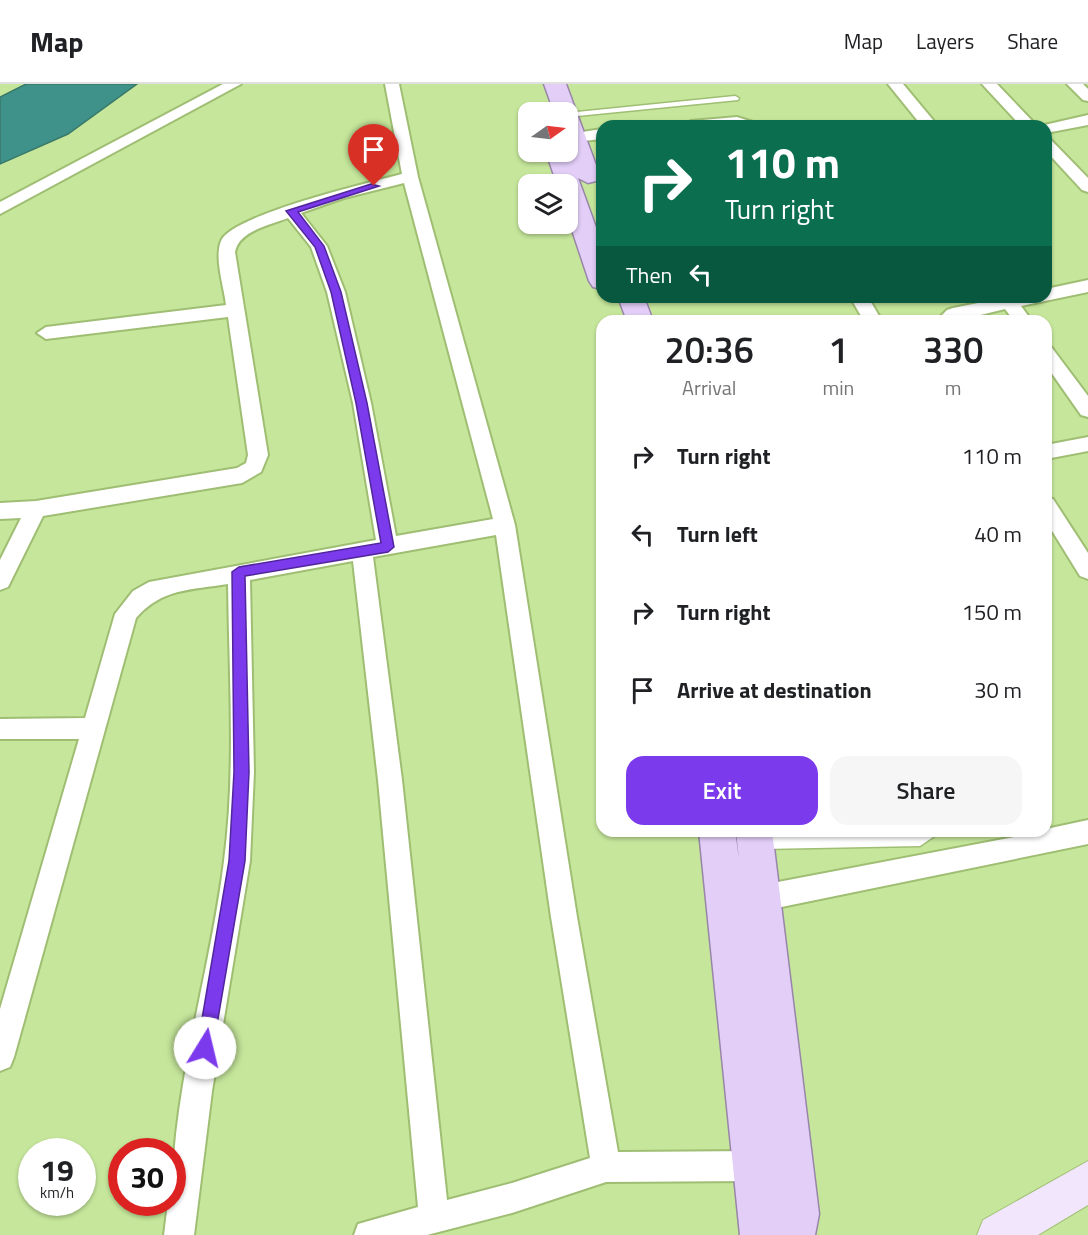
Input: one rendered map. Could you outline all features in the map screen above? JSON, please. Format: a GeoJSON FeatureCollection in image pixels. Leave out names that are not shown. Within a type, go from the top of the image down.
{"type":"FeatureCollection","features":[{"type":"Feature","properties":{"kind":"main road"},"geometry":{"type":"LineString","coordinates":[[535,84],[541,102]]}},
{"type":"Feature","properties":{"kind":"main road"},"geometry":{"type":"LineString","coordinates":[[555,84],[560,102]]}},
{"type":"Feature","properties":{"kind":"main road"},"geometry":{"type":"LineString","coordinates":[[578,156],[596,200]]}},
{"type":"Feature","properties":{"kind":"main road"},"geometry":{"type":"LineString","coordinates":[[574,162],[596,255]]}},
{"type":"Feature","properties":{"kind":"main road"},"geometry":{"type":"LineString","coordinates":[[718,837],[762,1235]]}},
{"type":"Feature","properties":{"kind":"main road"},"geometry":{"type":"LineString","coordinates":[[755,837],[797,1214],[793,1235]]}},
{"type":"Feature","properties":{"kind":"street"},"geometry":{"type":"LineString","coordinates":[[0,209],[234,84]]}},
{"type":"Feature","properties":{"kind":"street"},"geometry":{"type":"LineString","coordinates":[[392,84],[410,177],[505,525],[564,917],[606,1167]]}},
{"type":"Feature","properties":{"kind":"street"},"geometry":{"type":"LineString","coordinates":[[895,84],[922,120]]}},
{"type":"Feature","properties":{"kind":"street"},"geometry":{"type":"LineString","coordinates":[[988,84],[1023,120]]}},
{"type":"Feature","properties":{"kind":"street"},"geometry":{"type":"LineString","coordinates":[[1074,84],[1088,97]]}},
{"type":"Feature","properties":{"kind":"street"},"geometry":{"type":"LineString","coordinates":[[1052,127],[1088,120]]}},
{"type":"Feature","properties":{"kind":"street"},"geometry":{"type":"LineString","coordinates":[[578,129],[596,133]]}},
{"type":"Feature","properties":{"kind":"street"},"geometry":{"type":"LineString","coordinates":[[1052,149],[1088,187]]}},
{"type":"Feature","properties":{"kind":"street"},"geometry":{"type":"LineString","coordinates":[[0,511],[36,509],[199,484],[242,475],[254,467],[258,455],[237,310],[226,252],[229,241],[239,232],[291,211],[338,195],[410,177]]}},
{"type":"Feature","properties":{"kind":"street"},"geometry":{"type":"LineString","coordinates":[[291,211],[319,246],[336,292],[362,403],[388,547]]}},
{"type":"Feature","properties":{"kind":"street"},"geometry":{"type":"LineString","coordinates":[[1052,294],[1088,286]]}},
{"type":"Feature","properties":{"kind":"street"},"geometry":{"type":"LineString","coordinates":[[951,315],[973,303],[1010,303],[1019,315]]}},
{"type":"Feature","properties":{"kind":"street"},"geometry":{"type":"LineString","coordinates":[[46,333],[237,310]]}},
{"type":"Feature","properties":{"kind":"street"},"geometry":{"type":"LineString","coordinates":[[1052,360],[1088,410]]}},
{"type":"Feature","properties":{"kind":"street"},"geometry":{"type":"LineString","coordinates":[[1052,451],[1088,444]]}},
{"type":"Feature","properties":{"kind":"street"},"geometry":{"type":"LineString","coordinates":[[0,581],[36,509]]}},
{"type":"Feature","properties":{"kind":"street"},"geometry":{"type":"LineString","coordinates":[[1052,514],[1088,570]]}},
{"type":"Feature","properties":{"kind":"street"},"geometry":{"type":"LineString","coordinates":[[0,1058],[126,614],[141,597],[157,588],[505,525]]}},
{"type":"Feature","properties":{"kind":"street"},"geometry":{"type":"LineString","coordinates":[[362,551],[390,780],[434,1216]]}},
{"type":"Feature","properties":{"kind":"street"},"geometry":{"type":"LineString","coordinates":[[179,1235],[200,1079],[237,861],[242,772],[239,572]]}},
{"type":"Feature","properties":{"kind":"street"},"geometry":{"type":"LineString","coordinates":[[0,729],[95,728]]}},
{"type":"Feature","properties":{"kind":"street"},"geometry":{"type":"LineString","coordinates":[[762,898],[1088,832]]}},
{"type":"Feature","properties":{"kind":"street"},"geometry":{"type":"LineString","coordinates":[[369,1235],[434,1216],[512,1198],[606,1167],[756,1166]]}},
{"type":"Feature","properties":{"kind":"street"},"geometry":{"type":"LineString","coordinates":[[998,1235],[1088,1182]]}},
{"type":"Feature","properties":{"kind":"lane"},"geometry":{"type":"LineString","coordinates":[[607,120],[735,98]]}},
{"type":"Feature","properties":{"kind":"lane"},"geometry":{"type":"LineString","coordinates":[[578,125],[596,122]]}},
{"type":"Feature","properties":{"kind":"lane"},"geometry":{"type":"LineString","coordinates":[[755,837],[904,842],[920,840],[924,837]]}},
{"type":"Feature","properties":{"kind":"water"},"geometry":{"type":"Polygon","coordinates":[[[26,84],[137,84],[68,134],[0,164],[0,97],[26,84]]]}},
{"type":"Feature","properties":{"kind":"route"},"geometry":{"type":"LineString","coordinates":[[205,1048],[237,861],[242,772],[239,572],[388,547],[362,403],[336,292],[319,246],[307,228],[291,211],[374,186]]}}]}
